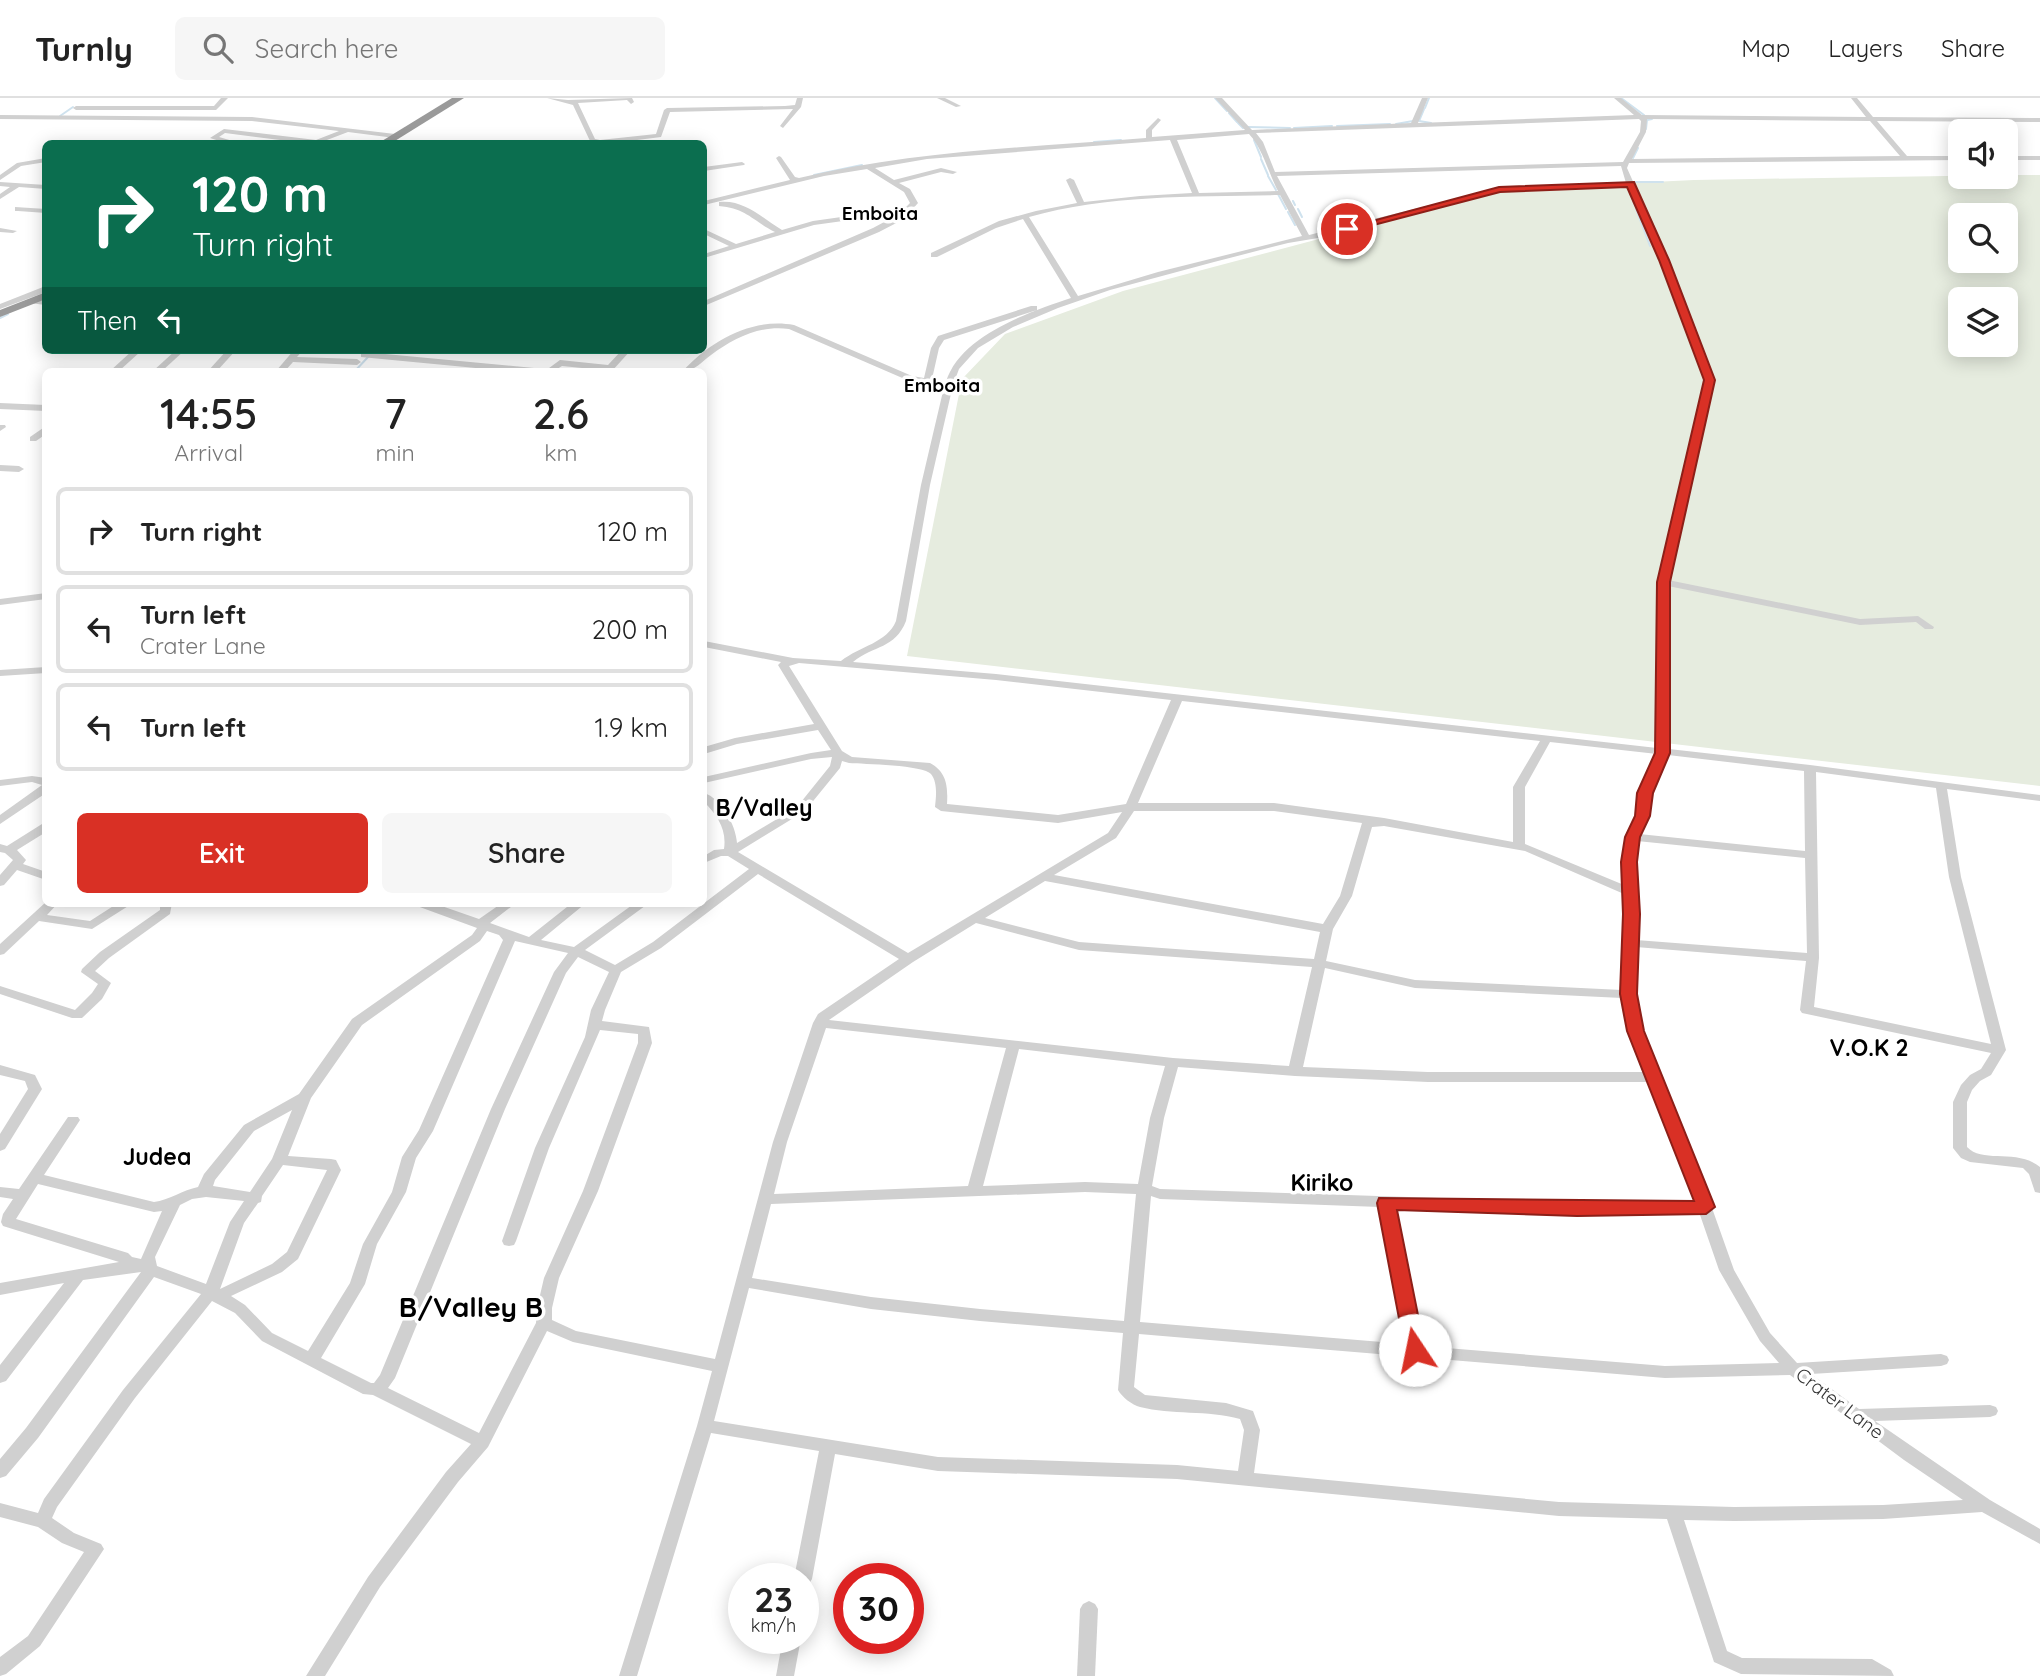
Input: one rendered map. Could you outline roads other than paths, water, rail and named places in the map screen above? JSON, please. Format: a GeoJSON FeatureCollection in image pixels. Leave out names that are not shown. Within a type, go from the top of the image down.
{"type":"FeatureCollection","features":[{"type":"Feature","properties":{"kind":"highway"},"geometry":{"type":"LineString","coordinates":[[388,140],[459,98]]}},
{"type":"Feature","properties":{"kind":"highway"},"geometry":{"type":"LineString","coordinates":[[1,311],[42,297]]}},
{"type":"Feature","properties":{"kind":"street"},"geometry":{"type":"LineString","coordinates":[[67,116],[88,98]]}},
{"type":"Feature","properties":{"kind":"street"},"geometry":{"type":"LineString","coordinates":[[207,118],[225,98]]}},
{"type":"Feature","properties":{"kind":"street"},"geometry":{"type":"LineString","coordinates":[[550,98],[571,101],[629,98],[631,102]]}},
{"type":"Feature","properties":{"kind":"street"},"geometry":{"type":"LineString","coordinates":[[783,126],[798,107],[800,98]]}},
{"type":"Feature","properties":{"kind":"street"},"geometry":{"type":"LineString","coordinates":[[940,98],[958,106]]}},
{"type":"Feature","properties":{"kind":"street"},"geometry":{"type":"LineString","coordinates":[[1218,98],[1260,142],[1272,174],[1306,237]]}},
{"type":"Feature","properties":{"kind":"street"},"geometry":{"type":"LineString","coordinates":[[1415,124],[1425,98]]}},
{"type":"Feature","properties":{"kind":"street"},"geometry":{"type":"LineString","coordinates":[[1617,98],[1642,117],[1643,132],[1626,163]]}},
{"type":"Feature","properties":{"kind":"street"},"geometry":{"type":"LineString","coordinates":[[1854,98],[1905,158]]}},
{"type":"Feature","properties":{"kind":"street"},"geometry":{"type":"LineString","coordinates":[[114,101],[193,103],[143,108]]}},
{"type":"Feature","properties":{"kind":"street"},"geometry":{"type":"LineString","coordinates":[[571,101],[576,104],[592,140]]}},
{"type":"Feature","properties":{"kind":"street"},"geometry":{"type":"LineString","coordinates":[[625,140],[659,136],[667,110],[798,107]]}},
{"type":"Feature","properties":{"kind":"street"},"geometry":{"type":"LineString","coordinates":[[76,108],[216,108]]}},
{"type":"Feature","properties":{"kind":"street"},"geometry":{"type":"LineString","coordinates":[[707,204],[798,180],[927,157],[1249,132],[1642,117],[2040,120]]}},
{"type":"Feature","properties":{"kind":"street"},"geometry":{"type":"LineString","coordinates":[[2,118],[207,118],[291,123],[395,136]]}},
{"type":"Feature","properties":{"kind":"street"},"geometry":{"type":"LineString","coordinates":[[1149,140],[1149,130],[1158,120]]}},
{"type":"Feature","properties":{"kind":"street"},"geometry":{"type":"LineString","coordinates":[[264,136],[291,123]]}},
{"type":"Feature","properties":{"kind":"street"},"geometry":{"type":"LineString","coordinates":[[326,140],[348,130]]}},
{"type":"Feature","properties":{"kind":"street"},"geometry":{"type":"LineString","coordinates":[[222,140],[213,138],[224,131],[303,140]]}},
{"type":"Feature","properties":{"kind":"street"},"geometry":{"type":"LineString","coordinates":[[1173,138],[1196,195]]}},
{"type":"Feature","properties":{"kind":"street"},"geometry":{"type":"LineString","coordinates":[[1272,174],[1626,163],[1948,158]]}},
{"type":"Feature","properties":{"kind":"street"},"geometry":{"type":"LineString","coordinates":[[2018,158],[2040,158]]}},
{"type":"Feature","properties":{"kind":"street"},"geometry":{"type":"LineString","coordinates":[[779,159],[793,179],[798,180]]}},
{"type":"Feature","properties":{"kind":"street"},"geometry":{"type":"LineString","coordinates":[[0,178],[19,164],[42,161]]}},
{"type":"Feature","properties":{"kind":"street","name":"Crater Lane"},"geometry":{"type":"LineString","coordinates":[[1626,163],[1623,168],[1664,260],[1710,380],[1663,582],[1662,753],[1645,793],[1642,816],[1632,837],[1629,862],[1629,994],[1635,1031],[1706,1207],[1727,1270],[1752,1320],[1793,1369],[1984,1505],[2040,1537]]}},
{"type":"Feature","properties":{"kind":"street"},"geometry":{"type":"LineString","coordinates":[[707,169],[742,164]]}},
{"type":"Feature","properties":{"kind":"street"},"geometry":{"type":"LineString","coordinates":[[707,303],[901,217],[914,203],[907,191],[867,166]]}},
{"type":"Feature","properties":{"kind":"street"},"geometry":{"type":"LineString","coordinates":[[894,182],[941,170],[953,172]]}},
{"type":"Feature","properties":{"kind":"street"},"geometry":{"type":"LineString","coordinates":[[1070,180],[1082,205]]}},
{"type":"Feature","properties":{"kind":"street"},"geometry":{"type":"LineString","coordinates":[[0,184],[42,187]]}},
{"type":"Feature","properties":{"kind":"street"},"geometry":{"type":"LineString","coordinates":[[927,381],[933,370],[935,344],[941,338],[991,320],[1306,237],[1324,235],[1499,190],[1631,184]]}},
{"type":"Feature","properties":{"kind":"street"},"geometry":{"type":"LineString","coordinates":[[0,197],[16,186]]}},
{"type":"Feature","properties":{"kind":"street"},"geometry":{"type":"LineString","coordinates":[[934,255],[1000,224],[1082,205],[1196,195],[1282,192]]}},
{"type":"Feature","properties":{"kind":"street"},"geometry":{"type":"LineString","coordinates":[[707,205],[732,203],[755,215],[764,225],[779,231]]}},
{"type":"Feature","properties":{"kind":"street"},"geometry":{"type":"LineString","coordinates":[[18,209],[42,211]]}},
{"type":"Feature","properties":{"kind":"street"},"geometry":{"type":"LineString","coordinates":[[707,255],[779,231],[827,220],[906,210]]}},
{"type":"Feature","properties":{"kind":"street"},"geometry":{"type":"LineString","coordinates":[[1025,217],[1072,300]]}},
{"type":"Feature","properties":{"kind":"street"},"geometry":{"type":"LineString","coordinates":[[0,230],[13,231]]}},
{"type":"Feature","properties":{"kind":"street"},"geometry":{"type":"LineString","coordinates":[[707,234],[733,245]]}},
{"type":"Feature","properties":{"kind":"street"},"geometry":{"type":"LineString","coordinates":[[707,241],[717,239]]}},
{"type":"Feature","properties":{"kind":"street"},"geometry":{"type":"LineString","coordinates":[[1,311],[42,291]]}},
{"type":"Feature","properties":{"kind":"street"},"geometry":{"type":"LineString","coordinates":[[845,663],[853,656],[890,639],[903,623],[903,606],[924,493],[949,385],[956,366],[986,337],[1072,300]]}},
{"type":"Feature","properties":{"kind":"street"},"geometry":{"type":"LineString","coordinates":[[32,301],[42,302]]}},
{"type":"Feature","properties":{"kind":"street"},"geometry":{"type":"LineString","coordinates":[[692,368],[750,331],[774,324],[791,327],[910,377],[949,385]]}},
{"type":"Feature","properties":{"kind":"street"},"geometry":{"type":"LineString","coordinates":[[117,368],[134,354]]}},
{"type":"Feature","properties":{"kind":"street"},"geometry":{"type":"LineString","coordinates":[[160,368],[176,354]]}},
{"type":"Feature","properties":{"kind":"street"},"geometry":{"type":"LineString","coordinates":[[215,368],[228,354]]}},
{"type":"Feature","properties":{"kind":"street"},"geometry":{"type":"LineString","coordinates":[[283,368],[295,354]]}},
{"type":"Feature","properties":{"kind":"street"},"geometry":{"type":"LineString","coordinates":[[610,368],[622,354]]}},
{"type":"Feature","properties":{"kind":"street"},"geometry":{"type":"LineString","coordinates":[[291,359],[363,356],[500,368]]}},
{"type":"Feature","properties":{"kind":"street"},"geometry":{"type":"LineString","coordinates":[[554,368],[561,363],[595,368]]}},
{"type":"Feature","properties":{"kind":"street"},"geometry":{"type":"LineString","coordinates":[[0,406],[42,408]]}},
{"type":"Feature","properties":{"kind":"street"},"geometry":{"type":"LineString","coordinates":[[33,439],[42,432]]}},
{"type":"Feature","properties":{"kind":"street"},"geometry":{"type":"LineString","coordinates":[[0,468],[19,469]]}},
{"type":"Feature","properties":{"kind":"street"},"geometry":{"type":"LineString","coordinates":[[1663,582],[1860,622],[1918,619],[1929,627]]}},
{"type":"Feature","properties":{"kind":"street"},"geometry":{"type":"LineString","coordinates":[[0,602],[42,597]]}},
{"type":"Feature","properties":{"kind":"street"},"geometry":{"type":"LineString","coordinates":[[707,645],[792,661],[845,663],[1810,768],[2040,798]]}},
{"type":"Feature","properties":{"kind":"street"},"geometry":{"type":"LineString","coordinates":[[792,661],[783,665],[838,753],[849,760],[932,767],[943,784],[941,807],[1058,819],[1130,807],[1273,807],[1384,822],[1519,846],[1630,892]]}},
{"type":"Feature","properties":{"kind":"street"},"geometry":{"type":"LineString","coordinates":[[0,673],[42,670]]}},
{"type":"Feature","properties":{"kind":"street"},"geometry":{"type":"LineString","coordinates":[[628,1676],[705,1426],[718,1367],[744,1282],[780,1142],[820,1023],[828,1011],[908,959],[1112,835],[1130,807],[1177,699]]}},
{"type":"Feature","properties":{"kind":"street"},"geometry":{"type":"LineString","coordinates":[[707,750],[736,741],[819,726]]}},
{"type":"Feature","properties":{"kind":"street"},"geometry":{"type":"LineString","coordinates":[[1519,846],[1519,787],[1546,740]]}},
{"type":"Feature","properties":{"kind":"street"},"geometry":{"type":"LineString","coordinates":[[707,779],[802,757],[838,753]]}},
{"type":"Feature","properties":{"kind":"street"},"geometry":{"type":"LineString","coordinates":[[707,858],[718,853],[730,852],[801,809],[836,766],[838,753]]}},
{"type":"Feature","properties":{"kind":"street"},"geometry":{"type":"LineString","coordinates":[[1810,768],[1813,958],[1807,1010],[1999,1049]]}},
{"type":"Feature","properties":{"kind":"street"},"geometry":{"type":"LineString","coordinates":[[0,783],[32,779],[42,786]]}},
{"type":"Feature","properties":{"kind":"street"},"geometry":{"type":"LineString","coordinates":[[1941,785],[1955,877],[1999,1049],[1986,1072],[1975,1078],[1966,1088],[1960,1102],[1960,1148],[1966,1155],[2026,1165],[2034,1171],[2040,1188]]}},
{"type":"Feature","properties":{"kind":"street"},"geometry":{"type":"LineString","coordinates":[[0,820],[42,789]]}},
{"type":"Feature","properties":{"kind":"street"},"geometry":{"type":"LineString","coordinates":[[707,803],[733,838],[730,852]]}},
{"type":"Feature","properties":{"kind":"street"},"geometry":{"type":"LineString","coordinates":[[1295,1071],[1327,929],[1346,896],[1365,827],[1369,823],[1384,822]]}},
{"type":"Feature","properties":{"kind":"street"},"geometry":{"type":"LineString","coordinates":[[0,882],[20,860],[5,849],[42,829]]}},
{"type":"Feature","properties":{"kind":"street"},"geometry":{"type":"LineString","coordinates":[[1632,837],[1811,855]]}},
{"type":"Feature","properties":{"kind":"street"},"geometry":{"type":"LineString","coordinates":[[730,852],[908,959]]}},
{"type":"Feature","properties":{"kind":"street"},"geometry":{"type":"LineString","coordinates":[[17,866],[42,875]]}},
{"type":"Feature","properties":{"kind":"street"},"geometry":{"type":"LineString","coordinates":[[707,907],[758,868]]}},
{"type":"Feature","properties":{"kind":"street"},"geometry":{"type":"LineString","coordinates":[[1044,877],[1327,929]]}},
{"type":"Feature","properties":{"kind":"street"},"geometry":{"type":"LineString","coordinates":[[0,951],[47,907]]}},
{"type":"Feature","properties":{"kind":"street"},"geometry":{"type":"LineString","coordinates":[[35,917],[92,925],[121,907]]}},
{"type":"Feature","properties":{"kind":"street"},"geometry":{"type":"LineString","coordinates":[[0,990],[78,1015],[105,984],[87,972],[96,962],[154,922],[166,911],[166,907]]}},
{"type":"Feature","properties":{"kind":"street"},"geometry":{"type":"LineString","coordinates":[[432,907],[531,942],[576,951],[616,970]]}},
{"type":"Feature","properties":{"kind":"street"},"geometry":{"type":"LineString","coordinates":[[43,1521],[50,1504],[129,1394],[213,1294],[237,1222],[256,1198],[279,1160],[304,1097],[357,1022],[475,937],[483,926],[482,923],[504,907]]}},
{"type":"Feature","properties":{"kind":"street"},"geometry":{"type":"LineString","coordinates":[[531,942],[575,907]]}},
{"type":"Feature","properties":{"kind":"street"},"geometry":{"type":"LineString","coordinates":[[73,1120],[8,1219],[13,1226],[150,1268],[213,1294],[240,1309],[267,1338],[369,1390],[375,1389],[387,1377],[403,1332],[560,972],[576,951],[637,907]]}},
{"type":"Feature","properties":{"kind":"street"},"geometry":{"type":"LineString","coordinates":[[509,1241],[542,1148],[596,1025],[597,1010],[616,970],[657,945],[707,907]]}},
{"type":"Feature","properties":{"kind":"street"},"geometry":{"type":"LineString","coordinates":[[976,919],[1079,946],[1318,963],[1415,984],[1629,994]]}},
{"type":"Feature","properties":{"kind":"street"},"geometry":{"type":"LineString","coordinates":[[312,1359],[357,1283],[370,1244],[399,1192],[409,1157],[426,1131],[489,982],[508,947],[509,940],[505,934]]}},
{"type":"Feature","properties":{"kind":"street"},"geometry":{"type":"LineString","coordinates":[[1631,943],[1813,958]]}},
{"type":"Feature","properties":{"kind":"street"},"geometry":{"type":"LineString","coordinates":[[820,1023],[1013,1045],[1093,1051],[1173,1062],[1295,1071],[1428,1077],[1653,1077]]}},
{"type":"Feature","properties":{"kind":"street"},"geometry":{"type":"LineString","coordinates":[[315,1676],[374,1581],[452,1477],[482,1442],[544,1323],[543,1313],[552,1279],[619,1121],[631,1077],[646,1041],[644,1030],[596,1025]]}},
{"type":"Feature","properties":{"kind":"street"},"geometry":{"type":"LineString","coordinates":[[974,1191],[1013,1045]]}},
{"type":"Feature","properties":{"kind":"street"},"geometry":{"type":"LineString","coordinates":[[1173,1062],[1157,1118],[1143,1189],[1126,1390],[1141,1401],[1216,1408],[1247,1415],[1252,1430],[1245,1477]]}},
{"type":"Feature","properties":{"kind":"street"},"geometry":{"type":"LineString","coordinates":[[0,1070],[30,1078],[35,1090],[0,1146]]}},
{"type":"Feature","properties":{"kind":"street"},"geometry":{"type":"LineString","coordinates":[[204,1191],[209,1178],[248,1128],[304,1097]]}},
{"type":"Feature","properties":{"kind":"street"},"geometry":{"type":"LineString","coordinates":[[213,1294],[289,1259],[327,1190],[334,1170],[331,1164],[279,1160]]}},
{"type":"Feature","properties":{"kind":"street"},"geometry":{"type":"LineString","coordinates":[[36,1178],[154,1207],[204,1191],[256,1198]]}},
{"type":"Feature","properties":{"kind":"street"},"geometry":{"type":"LineString","coordinates":[[766,1199],[974,1191],[1143,1189],[1160,1194],[1386,1203],[1577,1209],[1706,1207]]}},
{"type":"Feature","properties":{"kind":"street"},"geometry":{"type":"LineString","coordinates":[[0,1192],[24,1195]]}},
{"type":"Feature","properties":{"kind":"street"},"geometry":{"type":"LineString","coordinates":[[0,1471],[32,1433],[150,1268],[148,1257],[173,1203]]}},
{"type":"Feature","properties":{"kind":"street"},"geometry":{"type":"LineString","coordinates":[[1386,1203],[1415,1350]]}},
{"type":"Feature","properties":{"kind":"street"},"geometry":{"type":"LineString","coordinates":[[0,1289],[150,1268]]}},
{"type":"Feature","properties":{"kind":"street"},"geometry":{"type":"LineString","coordinates":[[0,1377],[78,1276]]}},
{"type":"Feature","properties":{"kind":"street"},"geometry":{"type":"LineString","coordinates":[[744,1282],[898,1306],[1665,1372],[1793,1369],[1941,1360]]}},
{"type":"Feature","properties":{"kind":"street"},"geometry":{"type":"LineString","coordinates":[[544,1323],[573,1336],[718,1367]]}},
{"type":"Feature","properties":{"kind":"street"},"geometry":{"type":"LineString","coordinates":[[375,1389],[482,1442]]}},
{"type":"Feature","properties":{"kind":"street"},"geometry":{"type":"LineString","coordinates":[[1856,1415],[1990,1411]]}},
{"type":"Feature","properties":{"kind":"street"},"geometry":{"type":"LineString","coordinates":[[705,1426],[949,1465],[1072,1467],[1245,1477],[1559,1509],[1883,1512],[1984,1505]]}},
{"type":"Feature","properties":{"kind":"street"},"geometry":{"type":"LineString","coordinates":[[806,1563],[828,1445]]}},
{"type":"Feature","properties":{"kind":"street"},"geometry":{"type":"LineString","coordinates":[[0,1510],[43,1521],[68,1538],[95,1549],[34,1641],[0,1668]]}},
{"type":"Feature","properties":{"kind":"street"},"geometry":{"type":"LineString","coordinates":[[1674,1512],[1720,1656],[1741,1666],[1872,1667],[1885,1676]]}},
{"type":"Feature","properties":{"kind":"street"},"geometry":{"type":"LineString","coordinates":[[1086,1676],[1089,1609]]}},
{"type":"Feature","properties":{"kind":"street"},"geometry":{"type":"LineString","coordinates":[[785,1676],[789,1654]]}},
{"type":"Feature","properties":{"kind":"waterway"},"geometry":{"type":"LineString","coordinates":[[1215,98],[1227,111]]}},
{"type":"Feature","properties":{"kind":"waterway"},"geometry":{"type":"LineString","coordinates":[[1425,108],[1429,98]]}},
{"type":"Feature","properties":{"kind":"waterway"},"geometry":{"type":"LineString","coordinates":[[1621,98],[1644,115]]}},
{"type":"Feature","properties":{"kind":"waterway"},"geometry":{"type":"LineString","coordinates":[[60,116],[73,107]]}},
{"type":"Feature","properties":{"kind":"waterway"},"geometry":{"type":"LineString","coordinates":[[1424,109],[1419,121],[1431,123]]}},
{"type":"Feature","properties":{"kind":"waterway"},"geometry":{"type":"LineString","coordinates":[[1229,113],[1237,122]]}},
{"type":"Feature","properties":{"kind":"waterway"},"geometry":{"type":"LineString","coordinates":[[1646,129],[1647,120],[1652,119]]}},
{"type":"Feature","properties":{"kind":"waterway"},"geometry":{"type":"LineString","coordinates":[[1396,124],[1413,121]]}},
{"type":"Feature","properties":{"kind":"waterway"},"geometry":{"type":"LineString","coordinates":[[1238,123],[1243,128]]}},
{"type":"Feature","properties":{"kind":"waterway"},"geometry":{"type":"LineString","coordinates":[[1337,126],[1390,124]]}},
{"type":"Feature","properties":{"kind":"waterway"},"geometry":{"type":"LineString","coordinates":[[1294,128],[1332,126]]}},
{"type":"Feature","properties":{"kind":"waterway"},"geometry":{"type":"LineString","coordinates":[[1248,127],[1290,128]]}},
{"type":"Feature","properties":{"kind":"waterway"},"geometry":{"type":"LineString","coordinates":[[1094,142],[1121,140]]}},
{"type":"Feature","properties":{"kind":"waterway"},"geometry":{"type":"LineString","coordinates":[[1254,140],[1261,157]]}},
{"type":"Feature","properties":{"kind":"waterway"},"geometry":{"type":"LineString","coordinates":[[1633,158],[1638,148]]}},
{"type":"Feature","properties":{"kind":"waterway"},"geometry":{"type":"LineString","coordinates":[[1261,159],[1268,175]]}},
{"type":"Feature","properties":{"kind":"waterway"},"geometry":{"type":"LineString","coordinates":[[814,175],[862,165]]}},
{"type":"Feature","properties":{"kind":"waterway"},"geometry":{"type":"LineString","coordinates":[[1268,176],[1276,190]]}},
{"type":"Feature","properties":{"kind":"waterway"},"geometry":{"type":"LineString","coordinates":[[1632,182],[1663,182]]}},
{"type":"Feature","properties":{"kind":"waterway"},"geometry":{"type":"LineString","coordinates":[[1627,185],[1635,206]]}},
{"type":"Feature","properties":{"kind":"waterway"},"geometry":{"type":"LineString","coordinates":[[1278,194],[1286,209]]}},
{"type":"Feature","properties":{"kind":"waterway"},"geometry":{"type":"LineString","coordinates":[[1293,201],[1295,205]]}},
{"type":"Feature","properties":{"kind":"waterway"},"geometry":{"type":"LineString","coordinates":[[1298,209],[1302,217]]}},
{"type":"Feature","properties":{"kind":"waterway"},"geometry":{"type":"LineString","coordinates":[[1636,209],[1650,246]]}},
{"type":"Feature","properties":{"kind":"waterway"},"geometry":{"type":"LineString","coordinates":[[1288,212],[1295,225]]}},
{"type":"Feature","properties":{"kind":"waterway"},"geometry":{"type":"LineString","coordinates":[[0,318],[8,314]]}},
{"type":"Feature","properties":{"kind":"waterway"},"geometry":{"type":"LineString","coordinates":[[358,368],[368,357]]}},
{"type":"Feature","properties":{"kind":"district","name":"Emboita"},"geometry":{"type":"Point","coordinates":[880,213]}},
{"type":"Feature","properties":{"kind":"district","name":"Emboita"},"geometry":{"type":"Point","coordinates":[942,385]}},
{"type":"Feature","properties":{"kind":"district","name":"B/Valley"},"geometry":{"type":"Point","coordinates":[764,808]}},
{"type":"Feature","properties":{"kind":"district","name":"V.O.K 2"},"geometry":{"type":"Point","coordinates":[1869,1048]}},
{"type":"Feature","properties":{"kind":"district","name":"Judea"},"geometry":{"type":"Point","coordinates":[157,1157]}},
{"type":"Feature","properties":{"kind":"district","name":"Kiriko"},"geometry":{"type":"Point","coordinates":[1322,1183]}},
{"type":"Feature","properties":{"kind":"district","name":"B/Valley B"},"geometry":{"type":"Point","coordinates":[471,1307]}}]}
